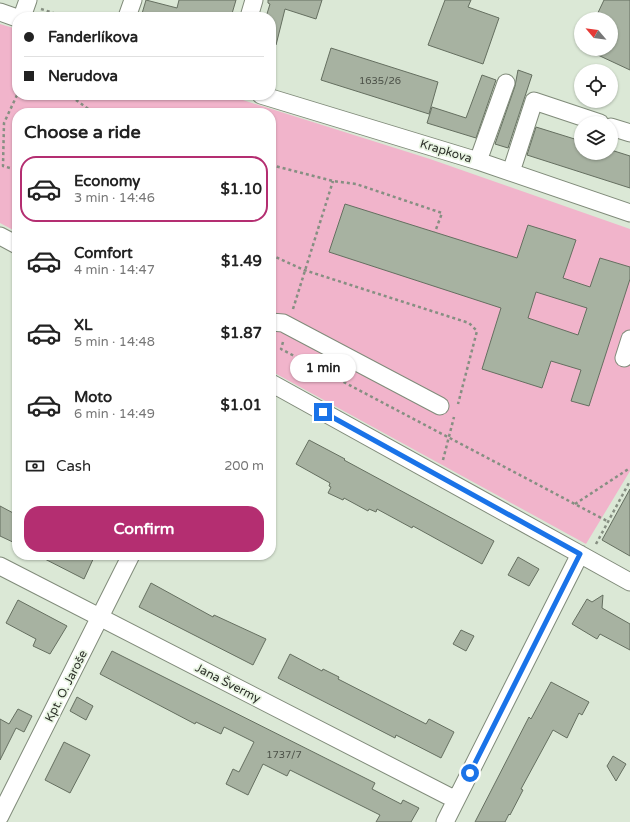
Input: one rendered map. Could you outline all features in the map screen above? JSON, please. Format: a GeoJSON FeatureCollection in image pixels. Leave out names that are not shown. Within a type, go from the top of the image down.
{"type":"FeatureCollection","features":[{"type":"Feature","properties":{"kind":"street"},"geometry":{"type":"LineString","coordinates":[[24,12],[28,0]]}},
{"type":"Feature","properties":{"kind":"street"},"geometry":{"type":"LineString","coordinates":[[129,12],[133,0]]}},
{"type":"Feature","properties":{"kind":"street"},"geometry":{"type":"LineString","coordinates":[[250,12],[254,0]]}},
{"type":"Feature","properties":{"kind":"street"},"geometry":{"type":"LineString","coordinates":[[0,12],[12,16]]}},
{"type":"Feature","properties":{"kind":"street"},"geometry":{"type":"LineString","coordinates":[[478,161],[506,83]]}},
{"type":"Feature","properties":{"kind":"street","name":"Krapkova"},"geometry":{"type":"LineString","coordinates":[[276,100],[478,161],[630,213]]}},
{"type":"Feature","properties":{"kind":"street"},"geometry":{"type":"LineString","coordinates":[[511,172],[534,101],[579,116]]}},
{"type":"Feature","properties":{"kind":"street"},"geometry":{"type":"LineString","coordinates":[[618,129],[630,133]]}},
{"type":"Feature","properties":{"kind":"street"},"geometry":{"type":"LineString","coordinates":[[0,236],[12,242]]}},
{"type":"Feature","properties":{"kind":"street"},"geometry":{"type":"LineString","coordinates":[[276,322],[283,323],[440,406]]}},
{"type":"Feature","properties":{"kind":"street"},"geometry":{"type":"LineString","coordinates":[[624,358],[630,339]]}},
{"type":"Feature","properties":{"kind":"street"},"geometry":{"type":"LineString","coordinates":[[276,386],[630,582]]}},
{"type":"Feature","properties":{"kind":"street"},"geometry":{"type":"LineString","coordinates":[[445,822],[584,556]]}},
{"type":"Feature","properties":{"kind":"street","name":"Kpt. O. Jaroše"},"geometry":{"type":"LineString","coordinates":[[0,816],[128,560]]}},
{"type":"Feature","properties":{"kind":"street","name":"Jana Švermy"},"geometry":{"type":"LineString","coordinates":[[0,566],[456,800]]}},
{"type":"Feature","properties":{"kind":"path"},"geometry":{"type":"LineString","coordinates":[[12,169],[3,166],[4,123],[15,100]]}},
{"type":"Feature","properties":{"kind":"path"},"geometry":{"type":"LineString","coordinates":[[76,100],[87,108]]}},
{"type":"Feature","properties":{"kind":"path"},"geometry":{"type":"LineString","coordinates":[[276,166],[333,181],[356,184],[442,213],[435,232]]}},
{"type":"Feature","properties":{"kind":"path"},"geometry":{"type":"LineString","coordinates":[[276,257],[304,270],[469,322],[477,331],[439,476]]}},
{"type":"Feature","properties":{"kind":"path"},"geometry":{"type":"LineString","coordinates":[[574,504],[630,468]]}},
{"type":"Feature","properties":{"kind":"path"},"geometry":{"type":"LineString","coordinates":[[584,556],[630,481]]}},
{"type":"Feature","properties":{"kind":"shaded area"},"geometry":{"type":"Polygon","coordinates":[[[0,24],[12,28],[12,100],[243,100],[268,108],[12,108],[12,229],[0,223],[0,24]]]}},
{"type":"Feature","properties":{"kind":"shaded area"},"geometry":{"type":"Polygon","coordinates":[[[276,110],[430,159],[630,229],[630,471],[586,544],[276,374],[276,110]]]}},
{"type":"Feature","properties":{"kind":"building"},"geometry":{"type":"Polygon","coordinates":[[[146,0],[177,8],[179,0],[236,0],[232,12],[142,12],[146,0]]]}},
{"type":"Feature","properties":{"kind":"building"},"geometry":{"type":"Polygon","coordinates":[[[268,0],[322,0],[316,19],[285,9],[276,45],[276,12],[268,12],[270,4],[268,3],[268,0]]]}},
{"type":"Feature","properties":{"kind":"building"},"geometry":{"type":"Polygon","coordinates":[[[445,0],[471,0],[468,7],[499,18],[483,64],[428,45],[445,0]]]}},
{"type":"Feature","properties":{"kind":"building"},"geometry":{"type":"Polygon","coordinates":[[[604,0],[630,0],[630,70],[600,56],[618,56],[618,12],[598,12],[604,0]]]}},
{"type":"Feature","properties":{"kind":"building"},"geometry":{"type":"Polygon","coordinates":[[[331,48],[438,82],[429,114],[321,80],[331,48]]]}},
{"type":"Feature","properties":{"kind":"building"},"geometry":{"type":"Polygon","coordinates":[[[518,70],[532,75],[508,148],[495,144],[515,86],[518,70]]]}},
{"type":"Feature","properties":{"kind":"building"},"geometry":{"type":"Polygon","coordinates":[[[482,75],[496,80],[476,138],[427,123],[432,107],[466,118],[482,75]]]}},
{"type":"Feature","properties":{"kind":"building"},"geometry":{"type":"Polygon","coordinates":[[[536,127],[574,139],[574,160],[618,160],[618,152],[630,156],[630,188],[527,155],[536,127]]]}},
{"type":"Feature","properties":{"kind":"building"},"geometry":{"type":"Polygon","coordinates":[[[345,204],[517,258],[528,225],[576,240],[563,278],[590,287],[600,258],[630,267],[630,279],[589,406],[571,401],[581,370],[551,361],[542,388],[482,369],[501,308],[329,252],[345,204]],[[536,292],[528,318],[578,335],[587,308],[536,292]]]}},
{"type":"Feature","properties":{"kind":"building"},"geometry":{"type":"Polygon","coordinates":[[[309,440],[494,541],[482,564],[413,526],[412,528],[377,509],[376,512],[369,509],[368,511],[344,498],[343,500],[328,493],[331,487],[329,486],[330,483],[296,464],[309,440]]]}},
{"type":"Feature","properties":{"kind":"building"},"geometry":{"type":"Polygon","coordinates":[[[630,489],[630,556],[602,540],[630,489]]]}},
{"type":"Feature","properties":{"kind":"building"},"geometry":{"type":"Polygon","coordinates":[[[0,506],[12,512],[12,542],[0,536],[0,506]]]}},
{"type":"Feature","properties":{"kind":"building"},"geometry":{"type":"Polygon","coordinates":[[[518,557],[539,569],[529,586],[508,575],[518,557]]]}},
{"type":"Feature","properties":{"kind":"building"},"geometry":{"type":"Polygon","coordinates":[[[47,560],[93,560],[84,579],[47,560]]]}},
{"type":"Feature","properties":{"kind":"building"},"geometry":{"type":"Polygon","coordinates":[[[151,583],[213,617],[214,615],[266,639],[253,665],[139,607],[151,583]]]}},
{"type":"Feature","properties":{"kind":"building"},"geometry":{"type":"Polygon","coordinates":[[[603,595],[602,608],[630,624],[630,650],[600,634],[597,639],[572,624],[587,599],[592,602],[603,595]]]}},
{"type":"Feature","properties":{"kind":"building"},"geometry":{"type":"Polygon","coordinates":[[[18,600],[67,626],[50,654],[33,646],[36,639],[6,623],[18,600]]]}},
{"type":"Feature","properties":{"kind":"building"},"geometry":{"type":"Polygon","coordinates":[[[461,630],[474,636],[466,651],[453,644],[461,630]]]}},
{"type":"Feature","properties":{"kind":"building"},"geometry":{"type":"Polygon","coordinates":[[[112,651],[375,783],[372,789],[401,804],[403,800],[419,808],[411,822],[376,822],[380,815],[290,770],[287,776],[263,764],[248,795],[226,784],[233,769],[239,772],[254,742],[224,727],[221,734],[196,722],[195,724],[100,674],[112,651]]]}},
{"type":"Feature","properties":{"kind":"building"},"geometry":{"type":"Polygon","coordinates":[[[290,654],[322,671],[323,669],[339,677],[338,679],[426,724],[429,719],[454,732],[441,758],[396,735],[395,738],[278,678],[290,654]]]}},
{"type":"Feature","properties":{"kind":"building"},"geometry":{"type":"Polygon","coordinates":[[[551,682],[589,702],[582,715],[579,713],[567,738],[553,730],[505,822],[475,822],[529,717],[531,719],[551,682]]]}},
{"type":"Feature","properties":{"kind":"building"},"geometry":{"type":"Polygon","coordinates":[[[77,697],[93,706],[86,720],[70,711],[77,697]]]}},
{"type":"Feature","properties":{"kind":"building"},"geometry":{"type":"Polygon","coordinates":[[[18,709],[32,716],[24,732],[16,728],[0,760],[0,719],[9,724],[18,709]]]}},
{"type":"Feature","properties":{"kind":"building"},"geometry":{"type":"Polygon","coordinates":[[[64,742],[90,755],[70,793],[45,780],[64,742]]]}},
{"type":"Feature","properties":{"kind":"building"},"geometry":{"type":"Polygon","coordinates":[[[613,756],[626,764],[616,781],[607,766],[613,756]]]}},
{"type":"Feature","properties":{"kind":"route"},"geometry":{"type":"LineString","coordinates":[[323,412],[580,554],[470,773]]}}]}
